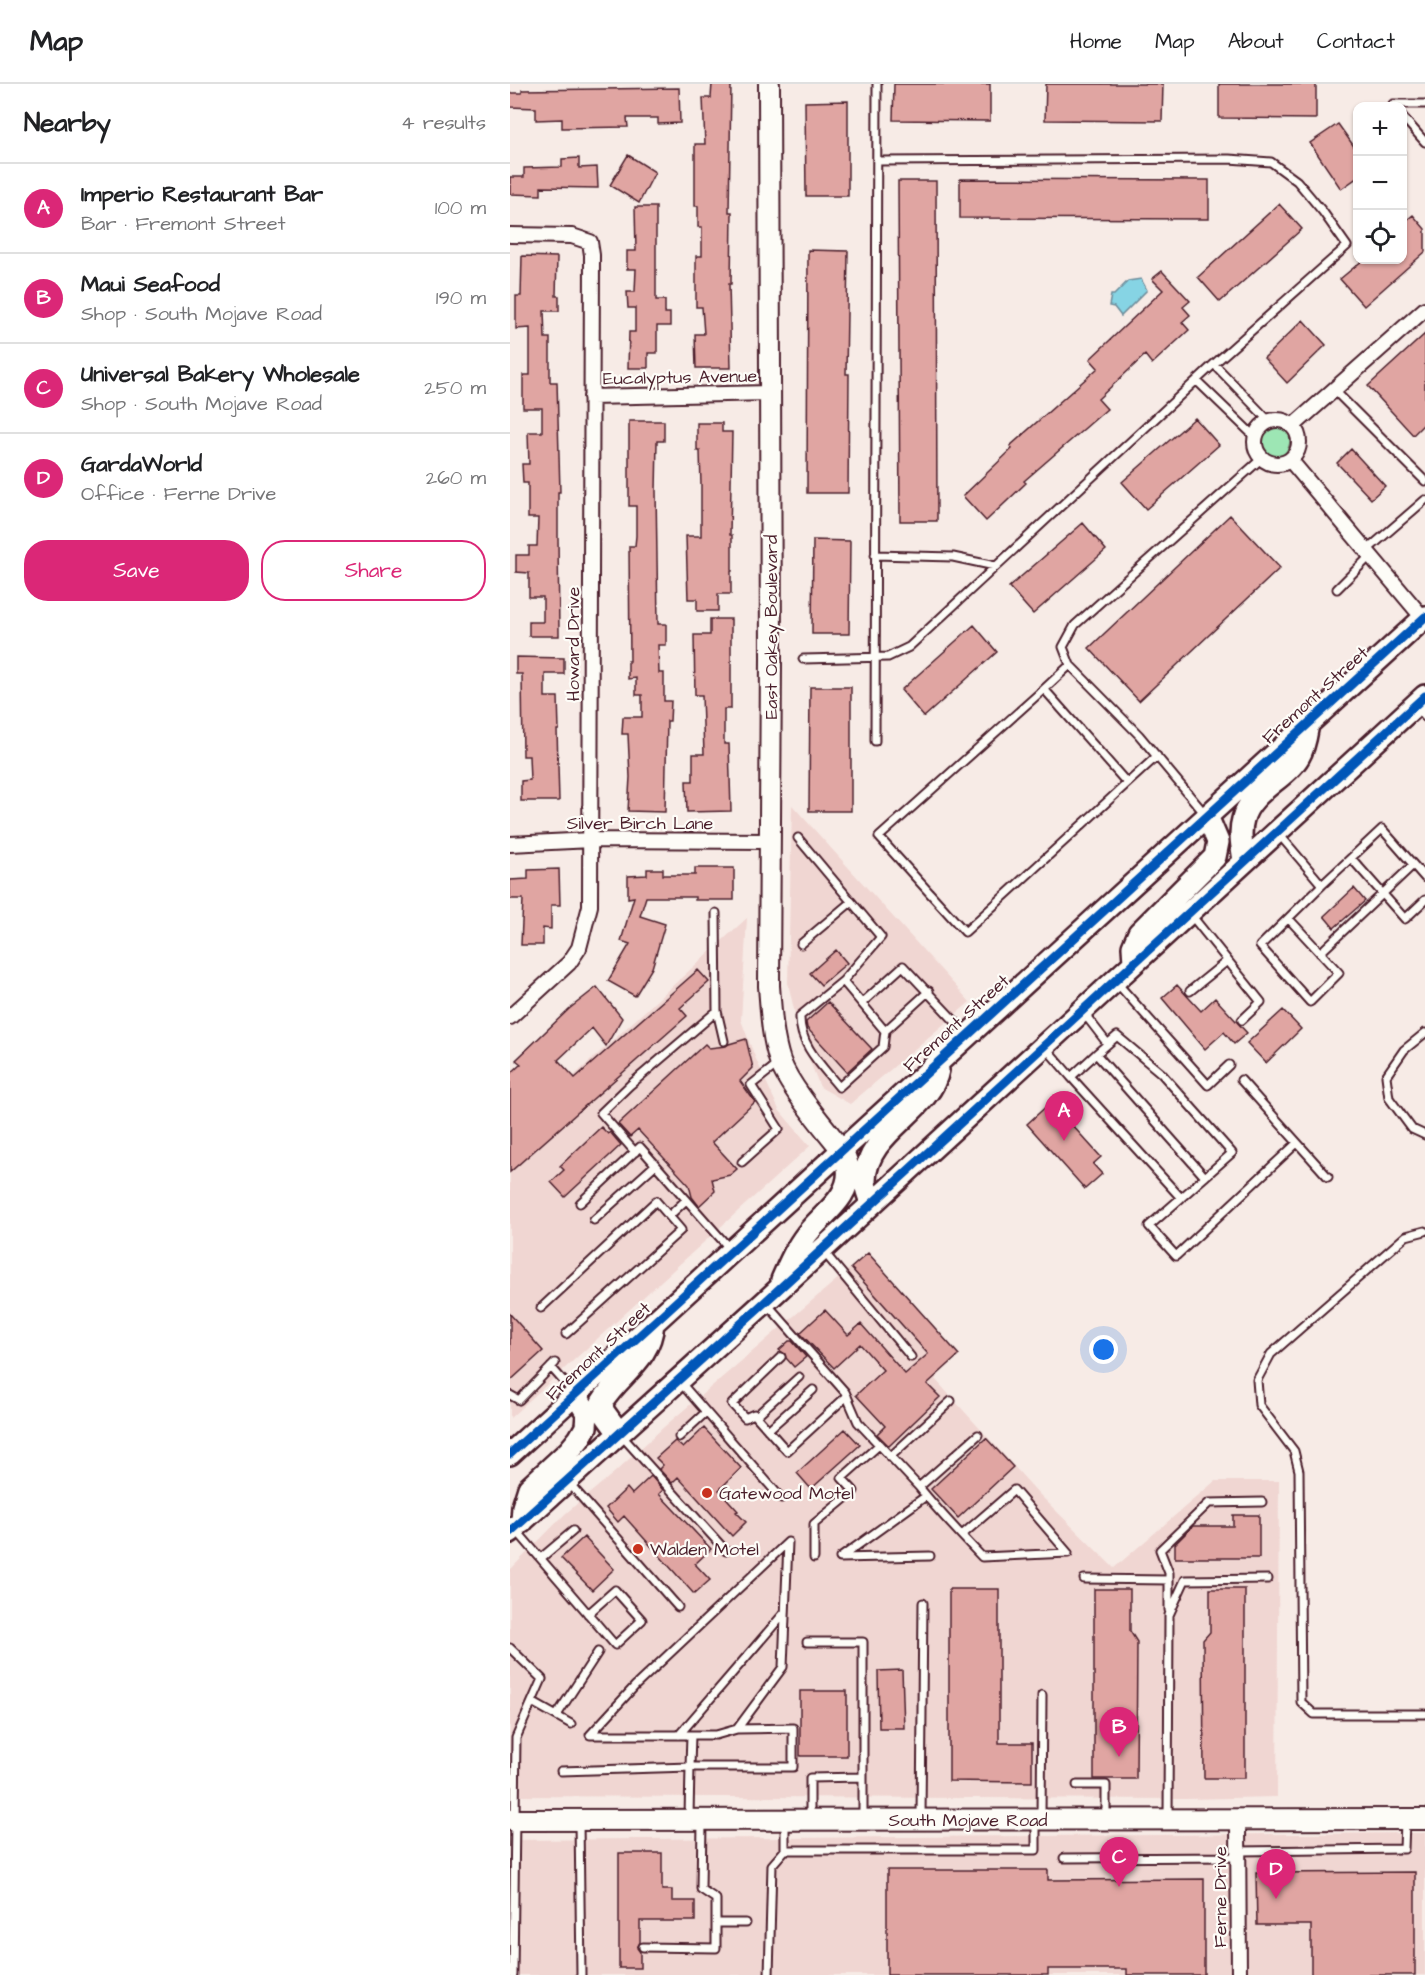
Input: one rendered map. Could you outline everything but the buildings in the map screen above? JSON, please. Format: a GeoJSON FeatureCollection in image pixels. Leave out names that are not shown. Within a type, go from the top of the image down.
{"type":"FeatureCollection","features":[{"type":"Feature","properties":{"kind":"main road","name":"Fremont Street"},"geometry":{"type":"LineString","coordinates":[[510,1454],[1424,617]]}},
{"type":"Feature","properties":{"kind":"main road"},"geometry":{"type":"LineString","coordinates":[[515,1527],[770,1297],[1277,831],[1422,706]]}},
{"type":"Feature","properties":{"kind":"main road"},"geometry":{"type":"LineString","coordinates":[[1244,861],[1241,842],[1243,818],[1249,805],[1299,757],[1306,741],[1308,724]]}},
{"type":"Feature","properties":{"kind":"main road"},"geometry":{"type":"LineString","coordinates":[[1134,962],[1133,947],[1139,933],[1215,857],[1218,842],[1207,816]]}},
{"type":"Feature","properties":{"kind":"main road"},"geometry":{"type":"LineString","coordinates":[[871,1203],[864,1182],[869,1162],[878,1145],[936,1080],[940,1060]]}},
{"type":"Feature","properties":{"kind":"main road"},"geometry":{"type":"LineString","coordinates":[[770,1297],[807,1233],[831,1210],[845,1190],[848,1168],[842,1150]]}},
{"type":"Feature","properties":{"kind":"main road"},"geometry":{"type":"LineString","coordinates":[[619,1433],[603,1411],[602,1402],[620,1379],[642,1357],[650,1344],[653,1323]]}},
{"type":"Feature","properties":{"kind":"main road"},"geometry":{"type":"LineString","coordinates":[[515,1527],[529,1488],[569,1451],[586,1427],[587,1413],[576,1395]]}},
{"type":"Feature","properties":{"kind":"street","name":"East Oakey Boulevard"},"geometry":{"type":"LineString","coordinates":[[769,84],[771,841],[769,986],[772,1026],[781,1061],[790,1080],[842,1150]]}},
{"type":"Feature","properties":{"kind":"street","name":"Howard Drive"},"geometry":{"type":"LineString","coordinates":[[510,236],[572,236],[590,242],[592,255],[590,906],[579,948],[569,963],[510,1017]]}},
{"type":"Feature","properties":{"kind":"street"},"geometry":{"type":"LineString","coordinates":[[1293,426],[1425,309]]}},
{"type":"Feature","properties":{"kind":"street","name":"Eucalyptus Avenue"},"geometry":{"type":"LineString","coordinates":[[591,397],[770,393]]}},
{"type":"Feature","properties":{"kind":"street"},"geometry":{"type":"LineString","coordinates":[[1269,421],[1283,421],[1293,426],[1300,441],[1296,455],[1291,461],[1276,465],[1262,459],[1254,445],[1258,430],[1269,421]]}},
{"type":"Feature","properties":{"kind":"street"},"geometry":{"type":"LineString","coordinates":[[1291,461],[1424,617]]}},
{"type":"Feature","properties":{"kind":"street","name":"Silver Birch Lane"},"geometry":{"type":"LineString","coordinates":[[510,844],[591,840],[771,841]]}},
{"type":"Feature","properties":{"kind":"street","name":"South Mojave Road"},"geometry":{"type":"LineString","coordinates":[[512,1820],[1425,1820]]}},
{"type":"Feature","properties":{"kind":"street","name":"Ferne Drive"},"geometry":{"type":"LineString","coordinates":[[1238,1820],[1239,1975]]}},
{"type":"Feature","properties":{"kind":"lane"},"geometry":{"type":"LineString","coordinates":[[875,741],[877,84]]}},
{"type":"Feature","properties":{"kind":"lane"},"geometry":{"type":"LineString","coordinates":[[1407,104],[1425,104]]}},
{"type":"Feature","properties":{"kind":"lane"},"geometry":{"type":"LineString","coordinates":[[1407,122],[1425,142]]}},
{"type":"Feature","properties":{"kind":"lane"},"geometry":{"type":"LineString","coordinates":[[803,659],[888,657],[909,647],[1214,364],[1347,246],[1323,212],[1297,182],[1271,162],[1229,159],[877,161]]}},
{"type":"Feature","properties":{"kind":"lane"},"geometry":{"type":"LineString","coordinates":[[1214,364],[1269,421]]}},
{"type":"Feature","properties":{"kind":"lane"},"geometry":{"type":"LineString","coordinates":[[1197,381],[1255,437]]}},
{"type":"Feature","properties":{"kind":"lane"},"geometry":{"type":"LineString","coordinates":[[1334,390],[1425,482]]}},
{"type":"Feature","properties":{"kind":"lane"},"geometry":{"type":"LineString","coordinates":[[1207,816],[1157,756],[1071,664],[1063,647],[1075,625],[1262,459]]}},
{"type":"Feature","properties":{"kind":"lane"},"geometry":{"type":"LineString","coordinates":[[1418,474],[1425,467]]}},
{"type":"Feature","properties":{"kind":"lane"},"geometry":{"type":"LineString","coordinates":[[1337,589],[1368,553],[1425,500]]}},
{"type":"Feature","properties":{"kind":"lane"},"geometry":{"type":"LineString","coordinates":[[875,555],[953,557],[995,566]]}},
{"type":"Feature","properties":{"kind":"lane"},"geometry":{"type":"LineString","coordinates":[[1071,664],[879,837],[965,932],[1157,756]]}},
{"type":"Feature","properties":{"kind":"lane"},"geometry":{"type":"LineString","coordinates":[[1044,688],[1127,783]]}},
{"type":"Feature","properties":{"kind":"lane"},"geometry":{"type":"LineString","coordinates":[[1289,919],[1339,973],[1310,1002],[1260,946],[1382,829],[1425,878]]}},
{"type":"Feature","properties":{"kind":"lane"},"geometry":{"type":"LineString","coordinates":[[1277,831],[1322,885]]}},
{"type":"Feature","properties":{"kind":"lane"},"geometry":{"type":"LineString","coordinates":[[798,838],[881,937],[843,981],[800,1016],[800,1029],[808,1048],[839,1087],[883,1047],[885,1031],[929,991]]}},
{"type":"Feature","properties":{"kind":"lane"},"geometry":{"type":"LineString","coordinates":[[1351,858],[1405,919],[1425,900]]}},
{"type":"Feature","properties":{"kind":"lane"},"geometry":{"type":"LineString","coordinates":[[1320,953],[1413,865]]}},
{"type":"Feature","properties":{"kind":"lane"},"geometry":{"type":"LineString","coordinates":[[801,944],[851,902]]}},
{"type":"Feature","properties":{"kind":"lane"},"geometry":{"type":"LineString","coordinates":[[1188,912],[1261,1002],[1242,1020]]}},
{"type":"Feature","properties":{"kind":"lane"},"geometry":{"type":"LineString","coordinates":[[716,914],[717,1011],[724,1041]]}},
{"type":"Feature","properties":{"kind":"lane"},"geometry":{"type":"LineString","coordinates":[[1190,991],[1227,961]]}},
{"type":"Feature","properties":{"kind":"lane"},"geometry":{"type":"LineString","coordinates":[[862,1003],[903,966],[968,1035]]}},
{"type":"Feature","properties":{"kind":"lane"},"geometry":{"type":"LineString","coordinates":[[1115,980],[1208,1085],[1229,1065]]}},
{"type":"Feature","properties":{"kind":"lane"},"geometry":{"type":"LineString","coordinates":[[843,981],[885,1031]]}},
{"type":"Feature","properties":{"kind":"lane"},"geometry":{"type":"LineString","coordinates":[[1081,1010],[1107,1043]]}},
{"type":"Feature","properties":{"kind":"lane"},"geometry":{"type":"LineString","coordinates":[[635,1152],[600,1113],[717,1011]]}},
{"type":"Feature","properties":{"kind":"lane"},"geometry":{"type":"LineString","coordinates":[[1425,1033],[1404,1050],[1386,1076],[1389,1098],[1412,1129],[1425,1135]]}},
{"type":"Feature","properties":{"kind":"lane"},"geometry":{"type":"LineString","coordinates":[[1071,1077],[1117,1036],[1161,1073],[1232,1153],[1149,1226],[1176,1256],[1297,1143]]}},
{"type":"Feature","properties":{"kind":"lane"},"geometry":{"type":"LineString","coordinates":[[1043,1045],[1181,1198]]}},
{"type":"Feature","properties":{"kind":"lane"},"geometry":{"type":"LineString","coordinates":[[1096,1054],[1205,1177]]}},
{"type":"Feature","properties":{"kind":"lane"},"geometry":{"type":"LineString","coordinates":[[742,1162],[779,1129],[751,1085],[781,1061]]}},
{"type":"Feature","properties":{"kind":"lane"},"geometry":{"type":"LineString","coordinates":[[1241,1080],[1328,1177]]}},
{"type":"Feature","properties":{"kind":"lane"},"geometry":{"type":"LineString","coordinates":[[580,1203],[640,1147],[731,1251]]}},
{"type":"Feature","properties":{"kind":"lane"},"geometry":{"type":"LineString","coordinates":[[594,1220],[655,1165]]}},
{"type":"Feature","properties":{"kind":"lane"},"geometry":{"type":"LineString","coordinates":[[669,1216],[686,1200]]}},
{"type":"Feature","properties":{"kind":"lane"},"geometry":{"type":"LineString","coordinates":[[541,1308],[656,1201],[681,1230],[566,1334]]}},
{"type":"Feature","properties":{"kind":"lane"},"geometry":{"type":"LineString","coordinates":[[1425,1232],[1406,1236],[1271,1354],[1257,1380],[1259,1405],[1294,1451],[1299,1471],[1301,1702],[1314,1714],[1425,1714]]}},
{"type":"Feature","properties":{"kind":"lane"},"geometry":{"type":"LineString","coordinates":[[822,1249],[911,1357]]}},
{"type":"Feature","properties":{"kind":"lane"},"geometry":{"type":"LineString","coordinates":[[770,1297],[847,1396],[858,1422],[982,1557],[1068,1553],[1014,1490],[962,1535]]}},
{"type":"Feature","properties":{"kind":"lane"},"geometry":{"type":"LineString","coordinates":[[781,1357],[732,1404],[745,1418],[754,1414],[787,1451],[847,1396]]}},
{"type":"Feature","properties":{"kind":"lane"},"geometry":{"type":"LineString","coordinates":[[510,1395],[519,1400],[553,1365],[576,1395]]}},
{"type":"Feature","properties":{"kind":"lane"},"geometry":{"type":"LineString","coordinates":[[756,1416],[800,1377]]}},
{"type":"Feature","properties":{"kind":"lane"},"geometry":{"type":"LineString","coordinates":[[678,1380],[781,1498]]}},
{"type":"Feature","properties":{"kind":"lane"},"geometry":{"type":"LineString","coordinates":[[768,1430],[813,1390]]}},
{"type":"Feature","properties":{"kind":"lane"},"geometry":{"type":"LineString","coordinates":[[890,1457],[951,1401]]}},
{"type":"Feature","properties":{"kind":"lane"},"geometry":{"type":"LineString","coordinates":[[679,1437],[706,1412]]}},
{"type":"Feature","properties":{"kind":"lane"},"geometry":{"type":"LineString","coordinates":[[619,1433],[726,1551]]}},
{"type":"Feature","properties":{"kind":"lane"},"geometry":{"type":"LineString","coordinates":[[919,1487],[978,1435]]}},
{"type":"Feature","properties":{"kind":"lane"},"geometry":{"type":"LineString","coordinates":[[814,1557],[814,1524],[854,1491],[842,1478],[879,1445]]}},
{"type":"Feature","properties":{"kind":"lane"},"geometry":{"type":"LineString","coordinates":[[567,1480],[678,1608]]}},
{"type":"Feature","properties":{"kind":"lane"},"geometry":{"type":"LineString","coordinates":[[926,1496],[840,1558],[930,1556]]}},
{"type":"Feature","properties":{"kind":"lane"},"geometry":{"type":"LineString","coordinates":[[1168,1820],[1170,1573],[1160,1550],[1209,1503],[1262,1502]]}},
{"type":"Feature","properties":{"kind":"lane"},"geometry":{"type":"LineString","coordinates":[[515,1527],[588,1614],[615,1645],[642,1620],[615,1590],[588,1614]]}},
{"type":"Feature","properties":{"kind":"lane"},"geometry":{"type":"LineString","coordinates":[[541,1558],[573,1531]]}},
{"type":"Feature","properties":{"kind":"lane"},"geometry":{"type":"LineString","coordinates":[[561,1771],[793,1767],[793,1728],[737,1728],[716,1735],[590,1735],[635,1686],[788,1542],[783,1666],[737,1728]]}},
{"type":"Feature","properties":{"kind":"lane"},"geometry":{"type":"LineString","coordinates":[[1084,1579],[1170,1580]]}},
{"type":"Feature","properties":{"kind":"lane"},"geometry":{"type":"LineString","coordinates":[[1168,1615],[1185,1580],[1268,1579]]}},
{"type":"Feature","properties":{"kind":"lane"},"geometry":{"type":"LineString","coordinates":[[921,1820],[923,1603]]}},
{"type":"Feature","properties":{"kind":"lane"},"geometry":{"type":"LineString","coordinates":[[679,1735],[785,1612]]}},
{"type":"Feature","properties":{"kind":"lane"},"geometry":{"type":"LineString","coordinates":[[807,1642],[863,1642],[863,1820]]}},
{"type":"Feature","properties":{"kind":"lane"},"geometry":{"type":"LineString","coordinates":[[510,1648],[542,1678],[516,1738],[512,1786],[513,1975]]}},
{"type":"Feature","properties":{"kind":"lane"},"geometry":{"type":"LineString","coordinates":[[557,1715],[598,1652]]}},
{"type":"Feature","properties":{"kind":"lane"},"geometry":{"type":"LineString","coordinates":[[785,1850],[1036,1850],[1042,1695]]}},
{"type":"Feature","properties":{"kind":"lane"},"geometry":{"type":"LineString","coordinates":[[532,1702],[571,1724]]}},
{"type":"Feature","properties":{"kind":"lane"},"geometry":{"type":"LineString","coordinates":[[510,1728],[518,1732]]}},
{"type":"Feature","properties":{"kind":"lane"},"geometry":{"type":"LineString","coordinates":[[643,1947],[716,1948],[716,1899],[701,1889],[690,1767],[691,1735]]}},
{"type":"Feature","properties":{"kind":"lane"},"geometry":{"type":"LineString","coordinates":[[810,1820],[810,1778],[863,1777]]}},
{"type":"Feature","properties":{"kind":"lane"},"geometry":{"type":"LineString","coordinates":[[1077,1785],[1106,1785],[1106,1820]]}},
{"type":"Feature","properties":{"kind":"lane"},"geometry":{"type":"LineString","coordinates":[[579,1820],[581,1975]]}},
{"type":"Feature","properties":{"kind":"lane"},"geometry":{"type":"LineString","coordinates":[[769,1975],[772,1865],[785,1850],[785,1820]]}},
{"type":"Feature","properties":{"kind":"lane"},"geometry":{"type":"LineString","coordinates":[[1064,1858],[1404,1849],[1405,1820]]}},
{"type":"Feature","properties":{"kind":"lane"},"geometry":{"type":"LineString","coordinates":[[716,1923],[746,1923]]}},
{"type":"Feature","properties":{"kind":"shaded area"},"geometry":{"type":"Polygon","coordinates":[[[792,805],[970,1002],[850,1104],[820,1087],[800,1036],[788,983],[792,805]]]}},
{"type":"Feature","properties":{"kind":"shaded area"},"geometry":{"type":"Polygon","coordinates":[[[747,918],[741,1020],[779,1110],[810,1146],[510,1418],[510,1134],[747,918]]]}},
{"type":"Feature","properties":{"kind":"shaded area"},"geometry":{"type":"Polygon","coordinates":[[[868,1253],[959,1355],[935,1379],[1039,1494],[1114,1568],[1215,1481],[1279,1481],[1277,1797],[1185,1799],[510,1796],[510,1570],[565,1514],[868,1253]]]}},
{"type":"Feature","properties":{"kind":"shaded area"},"geometry":{"type":"Polygon","coordinates":[[[1425,1833],[1425,1975],[510,1975],[510,1840],[1425,1833]]]}},
{"type":"Feature","properties":{"kind":"green space"},"geometry":{"type":"Polygon","coordinates":[[[1270,420],[1284,426],[1290,440],[1284,454],[1270,460],[1256,454],[1250,440],[1256,426],[1270,420]]]}},
{"type":"Feature","properties":{"kind":"water"},"geometry":{"type":"Polygon","coordinates":[[[1141,279],[1147,290],[1121,316],[1114,307],[1109,306],[1111,295],[1114,295],[1128,281],[1141,279]]]}},
{"type":"Feature","properties":{"kind":"cycle path"},"geometry":{"type":"LineString","coordinates":[[510,1454],[1425,617]]}},
{"type":"Feature","properties":{"kind":"cycle path"},"geometry":{"type":"LineString","coordinates":[[510,1532],[765,1302],[1425,696]]}},
{"type":"Feature","properties":{"kind":"place","name":"Imperio Restaurant Bar"},"geometry":{"type":"Point","coordinates":[1064,1141]}},
{"type":"Feature","properties":{"kind":"place","name":"Gatewood Motel"},"geometry":{"type":"Point","coordinates":[707,1493]}},
{"type":"Feature","properties":{"kind":"place","name":"Walden Motel"},"geometry":{"type":"Point","coordinates":[638,1549]}},
{"type":"Feature","properties":{"kind":"place","name":"Maui Seafood"},"geometry":{"type":"Point","coordinates":[1119,1757]}},
{"type":"Feature","properties":{"kind":"place","name":"Universal Bakery Wholesale"},"geometry":{"type":"Point","coordinates":[1119,1887]}},
{"type":"Feature","properties":{"kind":"place","name":"GardaWorld"},"geometry":{"type":"Point","coordinates":[1276,1899]}}]}
